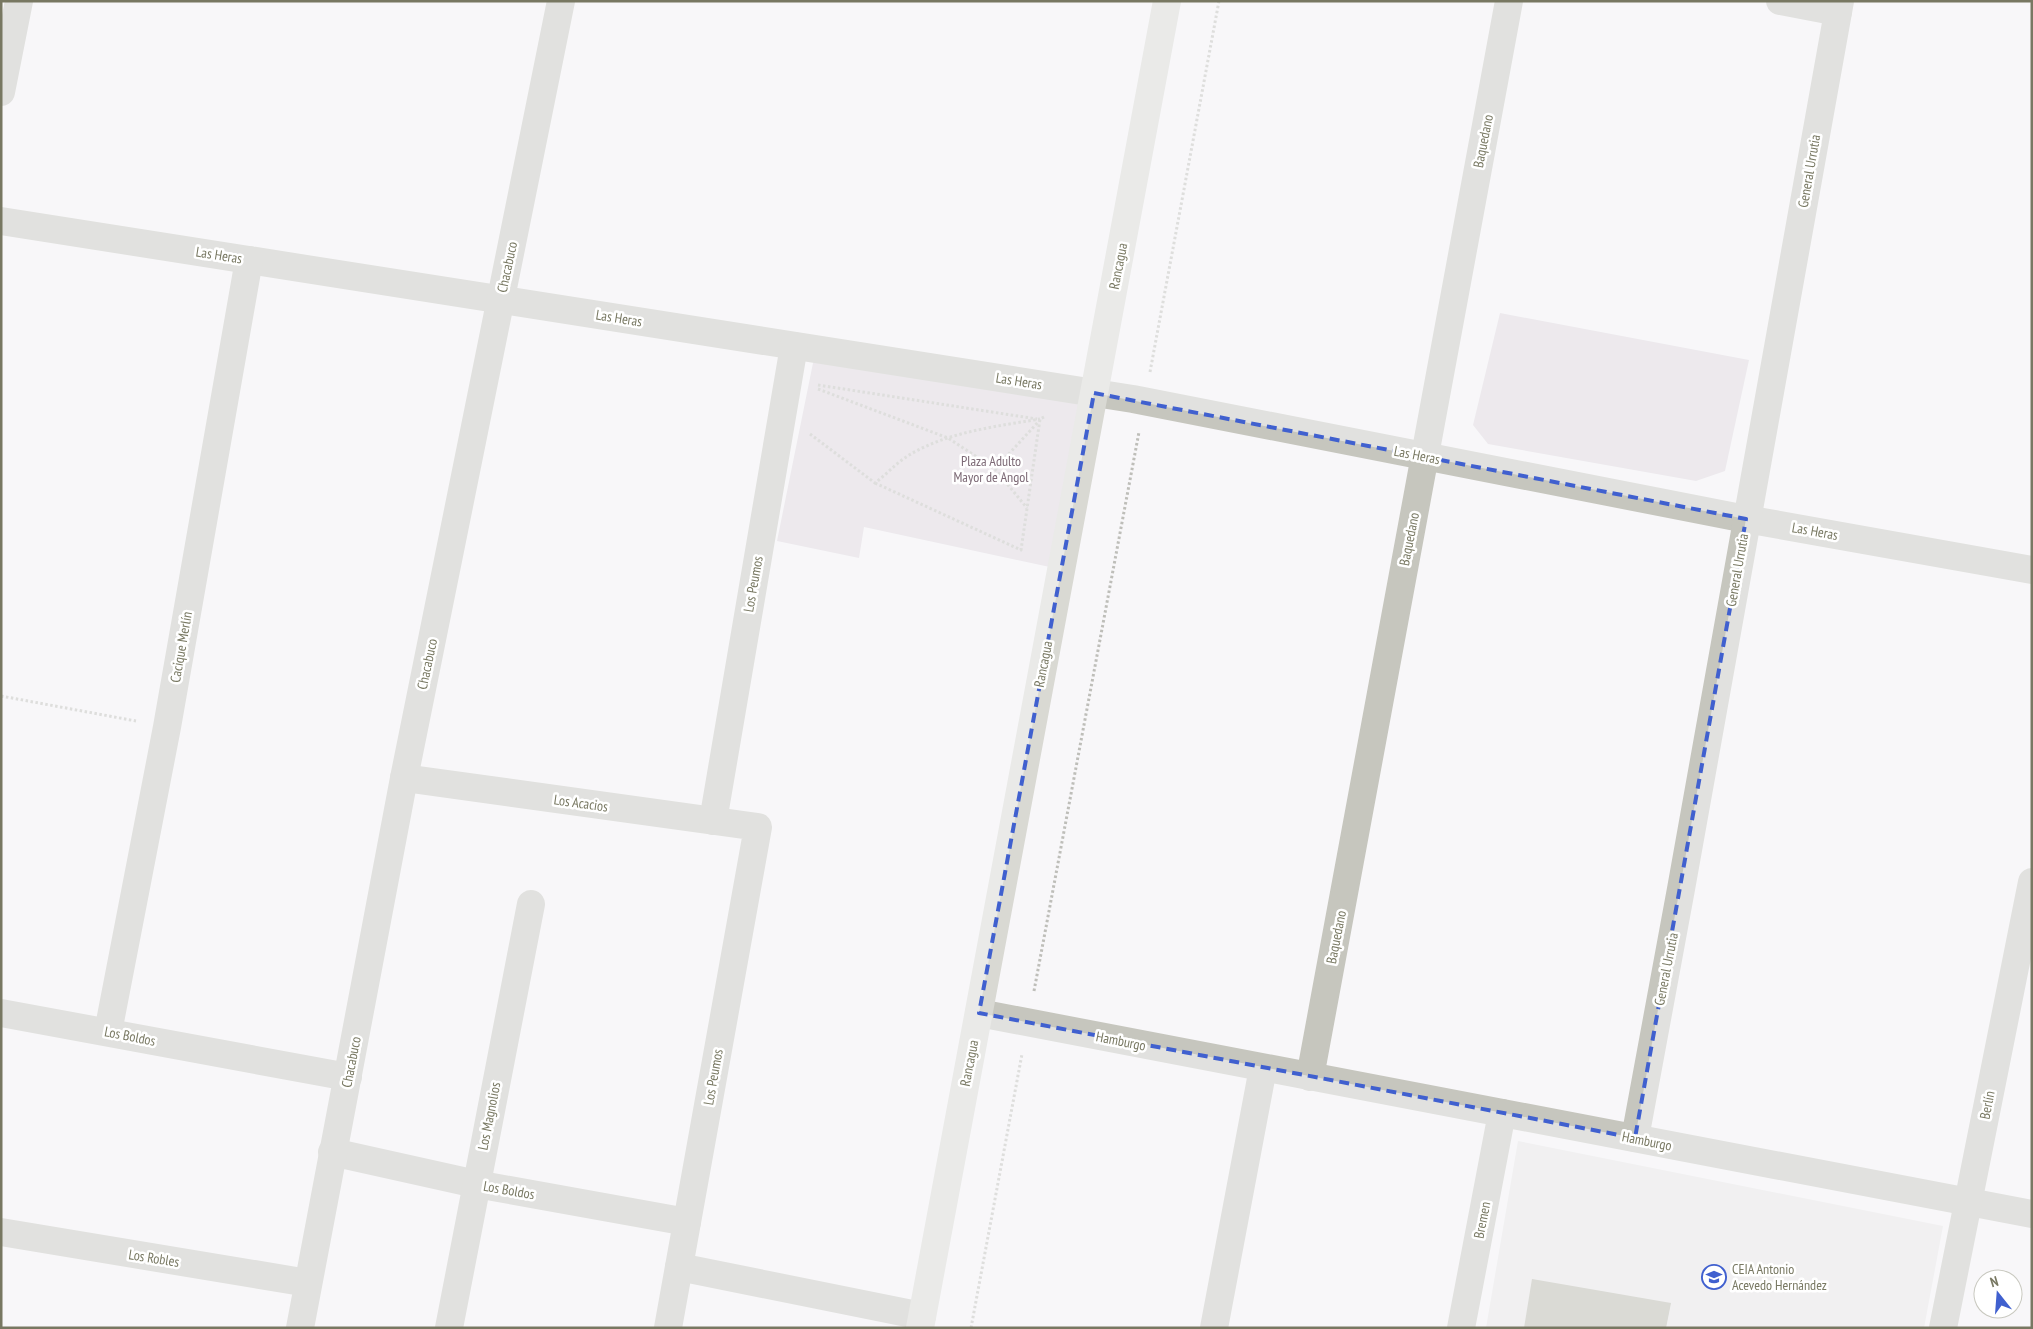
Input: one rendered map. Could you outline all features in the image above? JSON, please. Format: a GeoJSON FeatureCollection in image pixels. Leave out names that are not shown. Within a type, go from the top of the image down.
{"type":"FeatureCollection","features":[{"type":"Feature","properties":{"kind":"main road","name":"Rancagua"},"geometry":{"type":"LineString","coordinates":[[921,1322],[1167,1]]}},
{"type":"Feature","properties":{"kind":"street"},"geometry":{"type":"LineString","coordinates":[[1,92],[19,1]]}},
{"type":"Feature","properties":{"kind":"street","name":"Chacabuco"},"geometry":{"type":"LineString","coordinates":[[300,1328],[404,778],[561,1]]}},
{"type":"Feature","properties":{"kind":"street","name":"Baquedano"},"geometry":{"type":"LineString","coordinates":[[1310,1076],[1509,1]]}},
{"type":"Feature","properties":{"kind":"street"},"geometry":{"type":"LineString","coordinates":[[1780,1],[1839,6]]}},
{"type":"Feature","properties":{"kind":"street","name":"General Urrutia"},"geometry":{"type":"LineString","coordinates":[[1635,1138],[1839,6]]}},
{"type":"Feature","properties":{"kind":"street","name":"Las Heras"},"geometry":{"type":"LineString","coordinates":[[1,221],[1144,401],[1746,519],[2032,570]]}},
{"type":"Feature","properties":{"kind":"street","name":"Cacique Merlín"},"geometry":{"type":"LineString","coordinates":[[108,1032],[167,727],[249,260]]}},
{"type":"Feature","properties":{"kind":"street","name":"Los Peumos"},"geometry":{"type":"LineString","coordinates":[[712,821],[794,346]]}},
{"type":"Feature","properties":{"kind":"street","name":"Los Acacios"},"geometry":{"type":"LineString","coordinates":[[404,778],[758,826]]}},
{"type":"Feature","properties":{"kind":"street","name":"Los Peumos"},"geometry":{"type":"LineString","coordinates":[[668,1328],[758,826]]}},
{"type":"Feature","properties":{"kind":"street","name":"Berlín"},"geometry":{"type":"LineString","coordinates":[[1943,1328],[1968,1202],[2024,966],[2032,882]]}},
{"type":"Feature","properties":{"kind":"street","name":"Los Magnolios"},"geometry":{"type":"LineString","coordinates":[[449,1328],[531,904]]}},
{"type":"Feature","properties":{"kind":"street","name":"Los Boldos"},"geometry":{"type":"LineString","coordinates":[[1,1013],[348,1077]]}},
{"type":"Feature","properties":{"kind":"street","name":"Hamburgo"},"geometry":{"type":"LineString","coordinates":[[978,1013],[2032,1214]]}},
{"type":"Feature","properties":{"kind":"street"},"geometry":{"type":"LineString","coordinates":[[1214,1328],[1263,1068]]}},
{"type":"Feature","properties":{"kind":"street","name":"Bremen"},"geometry":{"type":"LineString","coordinates":[[1461,1328],[1502,1113]]}},
{"type":"Feature","properties":{"kind":"street","name":"Los Boldos"},"geometry":{"type":"LineString","coordinates":[[332,1152],[476,1184],[687,1222]]}},
{"type":"Feature","properties":{"kind":"street","name":"Los Robles"},"geometry":{"type":"LineString","coordinates":[[1,1232],[308,1283]]}},
{"type":"Feature","properties":{"kind":"street"},"geometry":{"type":"LineString","coordinates":[[679,1267],[921,1322]]}},
{"type":"Feature","properties":{"kind":"path"},"geometry":{"type":"LineString","coordinates":[[971,1328],[1219,1]]}},
{"type":"Feature","properties":{"kind":"path"},"geometry":{"type":"LineString","coordinates":[[811,384],[1040,419]]}},
{"type":"Feature","properties":{"kind":"path"},"geometry":{"type":"LineString","coordinates":[[814,387],[948,438],[995,469],[1027,508]]}},
{"type":"Feature","properties":{"kind":"path"},"geometry":{"type":"LineString","coordinates":[[875,483],[911,454],[948,438],[1040,419],[1049,415]]}},
{"type":"Feature","properties":{"kind":"path"},"geometry":{"type":"LineString","coordinates":[[995,469],[1040,419]]}},
{"type":"Feature","properties":{"kind":"path"},"geometry":{"type":"LineString","coordinates":[[808,432],[875,483],[1021,550],[1040,419]]}},
{"type":"Feature","properties":{"kind":"path"},"geometry":{"type":"LineString","coordinates":[[1,696],[167,727]]}},
{"type":"Feature","properties":{"kind":"highlighted area"},"geometry":{"type":"Polygon","coordinates":[[[1094,393],[1746,519],[1635,1138],[979,1013],[1094,393]]]}},
{"type":"Feature","properties":{"kind":"shaded area","name":"CEIA Antonio Acevedo Hernández"},"geometry":{"type":"Polygon","coordinates":[[[1518,1141],[1943,1226],[1924,1328],[1486,1328],[1518,1141]]]}},
{"type":"Feature","properties":{"kind":"green space"},"geometry":{"type":"Polygon","coordinates":[[[1500,313],[1749,360],[1725,471],[1696,481],[1488,444],[1473,425],[1500,313]]]}},
{"type":"Feature","properties":{"kind":"green space","name":"Plaza Adulto Mayor de Angol"},"geometry":{"type":"Polygon","coordinates":[[[814,358],[1091,400],[1059,569],[864,527],[859,558],[777,541],[814,358]]]}},
{"type":"Feature","properties":{"kind":"building"},"geometry":{"type":"Polygon","coordinates":[[[1532,1279],[1671,1303],[1666,1328],[1524,1328],[1532,1279]]]}},
{"type":"Feature","properties":{"kind":"place","name":"CEIA Antonio Acevedo Hernández"},"geometry":{"type":"Point","coordinates":[1714,1277]}}]}
